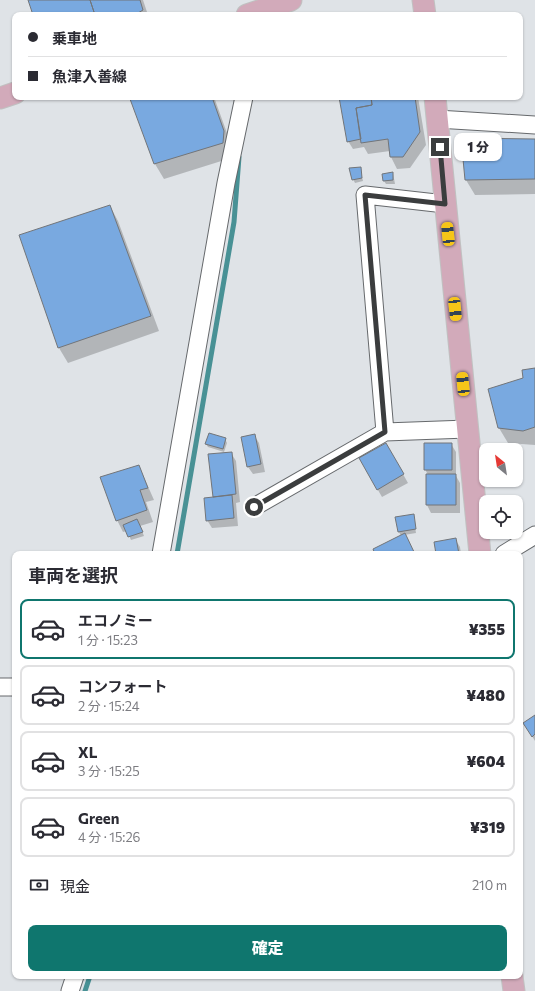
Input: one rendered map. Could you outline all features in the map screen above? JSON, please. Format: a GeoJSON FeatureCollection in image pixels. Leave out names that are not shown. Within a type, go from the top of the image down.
{"type":"FeatureCollection","features":[{"type":"Feature","properties":{"kind":"main road"},"geometry":{"type":"LineString","coordinates":[[259,10],[291,0]]}},
{"type":"Feature","properties":{"kind":"main road"},"geometry":{"type":"LineString","coordinates":[[423,0],[425,12]]}},
{"type":"Feature","properties":{"kind":"main road"},"geometry":{"type":"LineString","coordinates":[[0,98],[12,94]]}},
{"type":"Feature","properties":{"kind":"main road"},"geometry":{"type":"LineString","coordinates":[[435,100],[480,551]]}},
{"type":"Feature","properties":{"kind":"main road"},"geometry":{"type":"LineString","coordinates":[[512,979],[514,991]]}},
{"type":"Feature","properties":{"kind":"street"},"geometry":{"type":"LineString","coordinates":[[162,551],[226,183],[243,100]]}},
{"type":"Feature","properties":{"kind":"street"},"geometry":{"type":"LineString","coordinates":[[437,119],[535,125]]}},
{"type":"Feature","properties":{"kind":"street"},"geometry":{"type":"LineString","coordinates":[[385,432],[365,195],[445,204]]}},
{"type":"Feature","properties":{"kind":"street"},"geometry":{"type":"LineString","coordinates":[[254,507],[385,432],[467,429]]}},
{"type":"Feature","properties":{"kind":"street"},"geometry":{"type":"LineString","coordinates":[[509,551],[535,535]]}},
{"type":"Feature","properties":{"kind":"street"},"geometry":{"type":"LineString","coordinates":[[0,688],[12,687]]}},
{"type":"Feature","properties":{"kind":"street"},"geometry":{"type":"LineString","coordinates":[[70,991],[74,979]]}},
{"type":"Feature","properties":{"kind":"building"},"geometry":{"type":"Polygon","coordinates":[[[28,0],[90,0],[94,12],[32,12],[28,0]]]}},
{"type":"Feature","properties":{"kind":"building"},"geometry":{"type":"Polygon","coordinates":[[[90,0],[140,0],[143,10],[140,12],[94,12],[90,0]]]}},
{"type":"Feature","properties":{"kind":"building"},"geometry":{"type":"Polygon","coordinates":[[[130,100],[213,100],[224,131],[223,143],[154,164],[130,100]]]}},
{"type":"Feature","properties":{"kind":"building"},"geometry":{"type":"Polygon","coordinates":[[[340,100],[371,100],[372,105],[356,108],[361,139],[347,142],[340,100]]]}},
{"type":"Feature","properties":{"kind":"building"},"geometry":{"type":"Polygon","coordinates":[[[371,100],[415,100],[420,132],[403,157],[390,157],[388,139],[361,143],[356,108],[372,105],[371,100]]]}},
{"type":"Feature","properties":{"kind":"building"},"geometry":{"type":"Polygon","coordinates":[[[461,138],[535,139],[535,179],[465,180],[461,138]]]}},
{"type":"Feature","properties":{"kind":"building"},"geometry":{"type":"Polygon","coordinates":[[[361,167],[362,178],[352,180],[349,168],[361,167]]]}},
{"type":"Feature","properties":{"kind":"building"},"geometry":{"type":"Polygon","coordinates":[[[393,172],[393,180],[383,181],[382,174],[393,172]]]}},
{"type":"Feature","properties":{"kind":"building"},"geometry":{"type":"Polygon","coordinates":[[[110,205],[151,316],[58,348],[19,235],[110,205]]]}},
{"type":"Feature","properties":{"kind":"building"},"geometry":{"type":"Polygon","coordinates":[[[535,368],[535,427],[523,431],[498,428],[488,389],[523,378],[522,370],[535,368]]]}},
{"type":"Feature","properties":{"kind":"building"},"geometry":{"type":"Polygon","coordinates":[[[209,433],[226,438],[223,449],[205,444],[209,433]]]}},
{"type":"Feature","properties":{"kind":"building"},"geometry":{"type":"Polygon","coordinates":[[[255,434],[261,464],[247,467],[241,437],[255,434]]]}},
{"type":"Feature","properties":{"kind":"building"},"geometry":{"type":"Polygon","coordinates":[[[386,443],[404,474],[377,490],[359,458],[386,443]]]}},
{"type":"Feature","properties":{"kind":"building"},"geometry":{"type":"Polygon","coordinates":[[[424,443],[452,443],[452,470],[424,470],[424,443]]]}},
{"type":"Feature","properties":{"kind":"building"},"geometry":{"type":"Polygon","coordinates":[[[232,452],[236,494],[213,497],[208,454],[232,452]]]}},
{"type":"Feature","properties":{"kind":"building"},"geometry":{"type":"Polygon","coordinates":[[[139,465],[148,488],[140,490],[147,510],[116,521],[100,477],[139,465]]]}},
{"type":"Feature","properties":{"kind":"building"},"geometry":{"type":"Polygon","coordinates":[[[426,474],[456,474],[456,505],[426,505],[426,474]]]}},
{"type":"Feature","properties":{"kind":"building"},"geometry":{"type":"Polygon","coordinates":[[[232,495],[234,518],[206,521],[204,498],[232,495]]]}},
{"type":"Feature","properties":{"kind":"building"},"geometry":{"type":"Polygon","coordinates":[[[414,514],[416,529],[398,532],[395,517],[414,514]]]}},
{"type":"Feature","properties":{"kind":"building"},"geometry":{"type":"Polygon","coordinates":[[[137,519],[143,532],[128,537],[123,525],[137,519]]]}},
{"type":"Feature","properties":{"kind":"building"},"geometry":{"type":"Polygon","coordinates":[[[405,533],[414,551],[374,551],[373,549],[405,533]]]}},
{"type":"Feature","properties":{"kind":"building"},"geometry":{"type":"Polygon","coordinates":[[[456,538],[458,551],[436,551],[434,542],[456,538]]]}},
{"type":"Feature","properties":{"kind":"building"},"geometry":{"type":"Polygon","coordinates":[[[535,715],[535,734],[532,737],[523,723],[535,715]]]}},
{"type":"Feature","properties":{"kind":"waterway"},"geometry":{"type":"LineString","coordinates":[[178,551],[234,222],[239,157]]}},
{"type":"Feature","properties":{"kind":"waterway"},"geometry":{"type":"LineString","coordinates":[[85,991],[89,979]]}},
{"type":"Feature","properties":{"kind":"route"},"geometry":{"type":"LineString","coordinates":[[254,507],[385,432],[365,195],[445,204],[440,147]]}}]}
